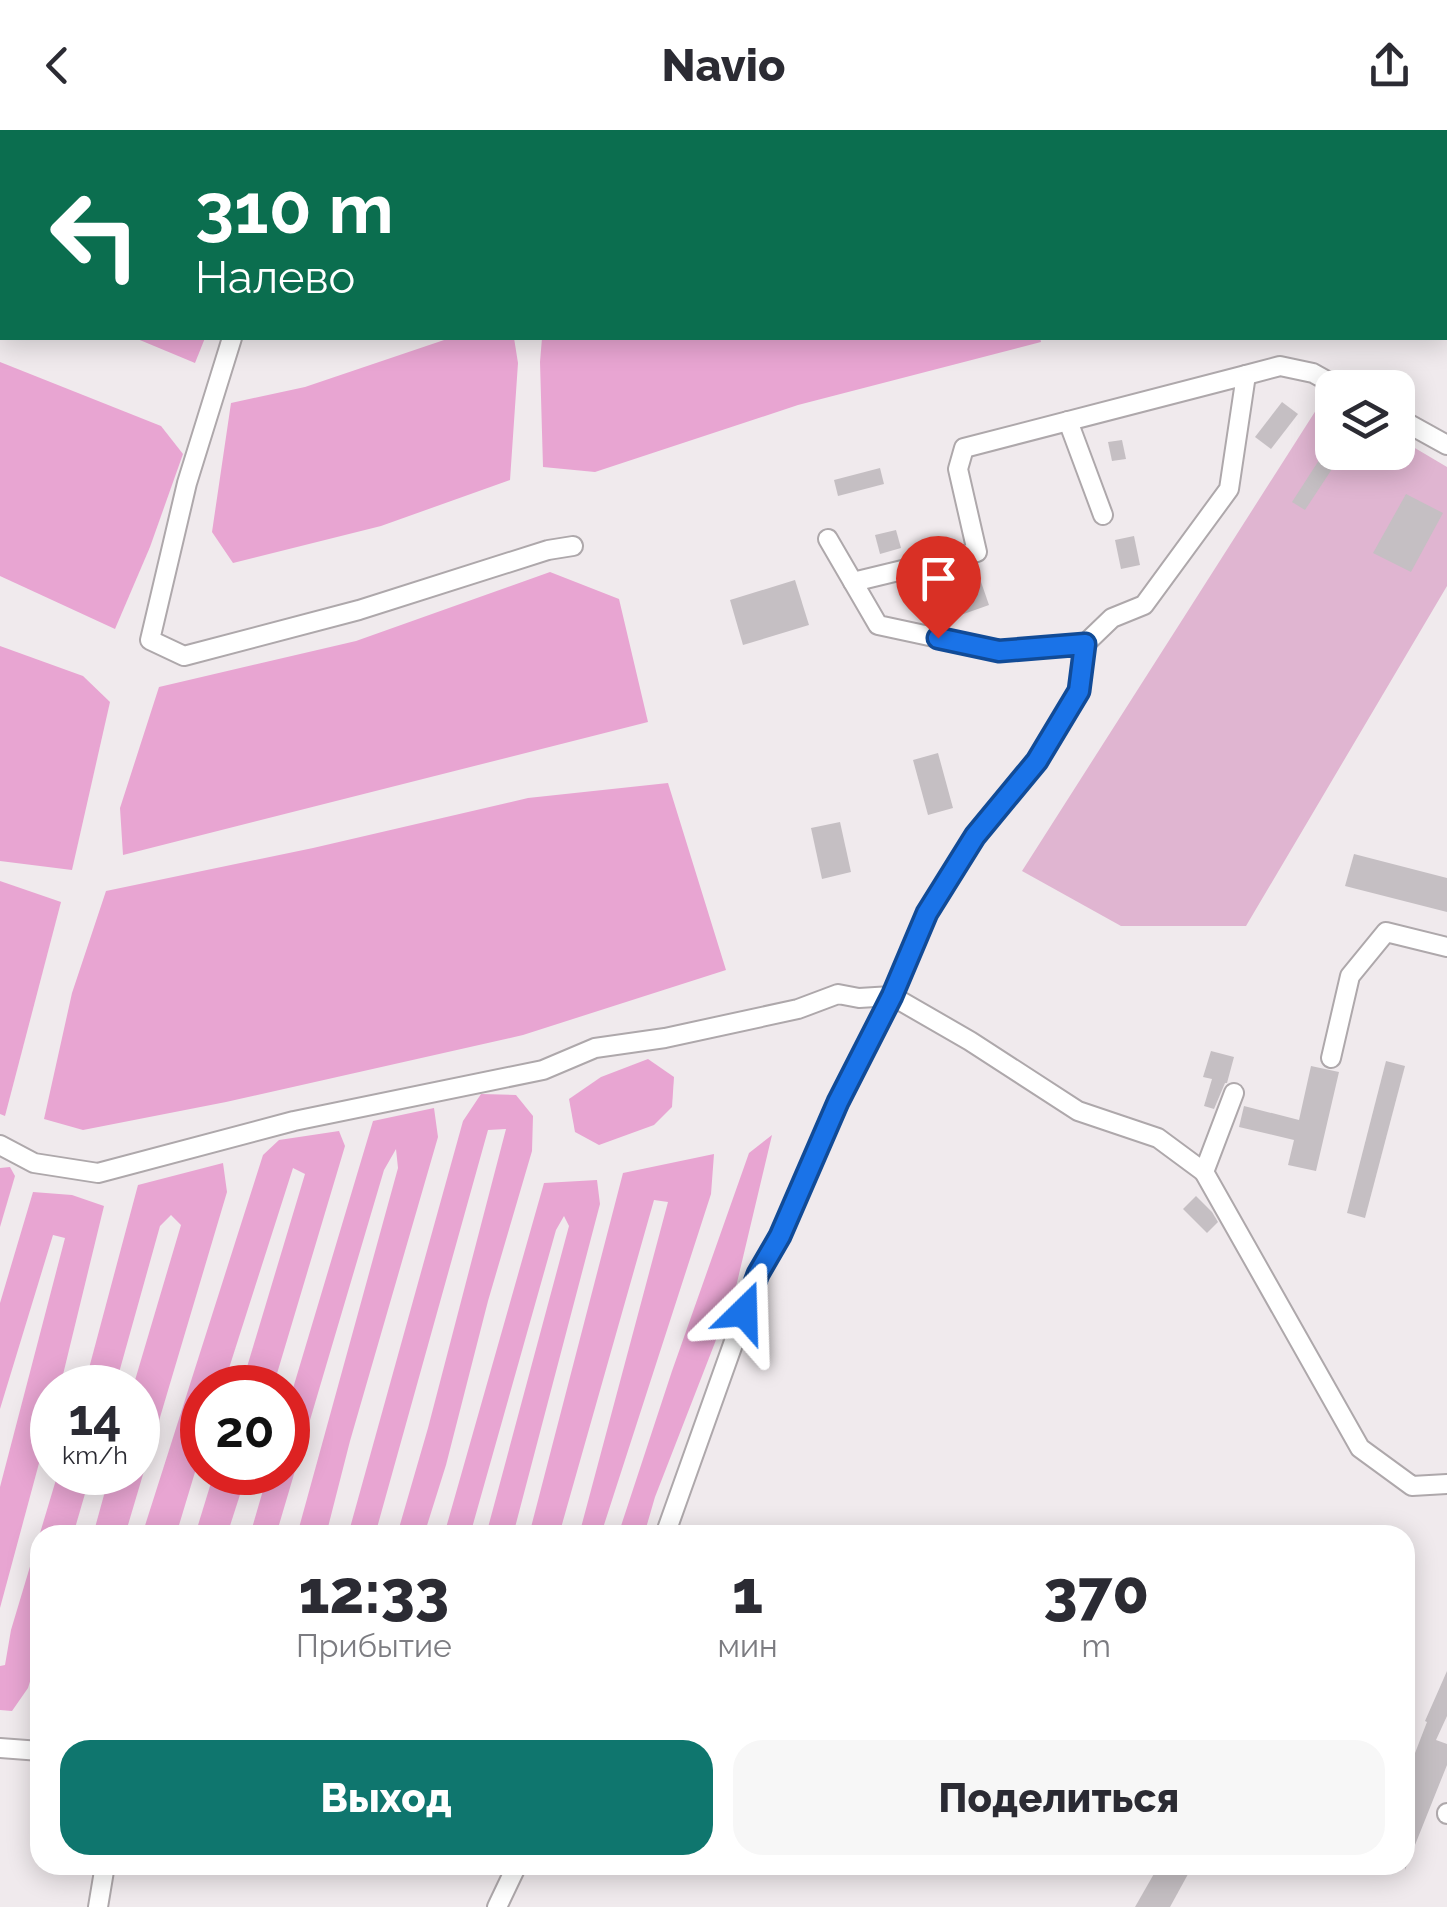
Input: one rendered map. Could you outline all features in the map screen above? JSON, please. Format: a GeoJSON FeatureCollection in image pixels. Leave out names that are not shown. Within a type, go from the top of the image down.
{"type":"FeatureCollection","features":[{"type":"Feature","properties":{"kind":"lane"},"geometry":{"type":"LineString","coordinates":[[231,340],[186,483],[150,640],[184,656],[359,610],[548,550],[572,546]]}},
{"type":"Feature","properties":{"kind":"lane"},"geometry":{"type":"LineString","coordinates":[[853,582],[977,552],[958,470],[964,448],[1280,366],[1315,374]]}},
{"type":"Feature","properties":{"kind":"lane"},"geometry":{"type":"LineString","coordinates":[[669,1525],[758,1274],[780,1236],[927,913],[975,836],[1037,761],[1079,691],[1085,644],[1112,618],[1144,605],[1229,489],[1246,376]]}},
{"type":"Feature","properties":{"kind":"lane"},"geometry":{"type":"LineString","coordinates":[[1068,421],[1103,515]]}},
{"type":"Feature","properties":{"kind":"lane"},"geometry":{"type":"LineString","coordinates":[[1415,427],[1447,445]]}},
{"type":"Feature","properties":{"kind":"lane"},"geometry":{"type":"LineString","coordinates":[[828,538],[878,625],[999,651],[1085,644]]}},
{"type":"Feature","properties":{"kind":"lane"},"geometry":{"type":"LineString","coordinates":[[1331,1058],[1350,976],[1386,932],[1447,948]]}},
{"type":"Feature","properties":{"kind":"lane"},"geometry":{"type":"LineString","coordinates":[[0,1146],[34,1162],[98,1173],[294,1120],[544,1070],[595,1048],[665,1038],[798,1009],[838,994],[858,998],[892,996],[1078,1111],[1158,1138],[1204,1172],[1360,1448],[1412,1486],[1447,1484]]}},
{"type":"Feature","properties":{"kind":"lane"},"geometry":{"type":"LineString","coordinates":[[1204,1172],[1234,1093]]}},
{"type":"Feature","properties":{"kind":"lane"},"geometry":{"type":"LineString","coordinates":[[0,1748],[30,1750]]}},
{"type":"Feature","properties":{"kind":"lane"},"geometry":{"type":"LineString","coordinates":[[98,1907],[103,1875]]}},
{"type":"Feature","properties":{"kind":"lane"},"geometry":{"type":"LineString","coordinates":[[497,1907],[511,1875]]}},
{"type":"Feature","properties":{"kind":"shaded area"},"geometry":{"type":"Polygon","coordinates":[[[140,340],[204,340],[195,363],[140,340]]]}},
{"type":"Feature","properties":{"kind":"shaded area"},"geometry":{"type":"Polygon","coordinates":[[[444,340],[514,340],[518,363],[510,480],[381,526],[233,563],[212,532],[231,403],[305,387],[444,340]]]}},
{"type":"Feature","properties":{"kind":"shaded area"},"geometry":{"type":"Polygon","coordinates":[[[542,340],[1041,342],[798,405],[595,472],[543,467],[542,340]]]}},
{"type":"Feature","properties":{"kind":"shaded area"},"geometry":{"type":"Polygon","coordinates":[[[0,362],[161,426],[183,454],[115,629],[0,576],[0,362]]]}},
{"type":"Feature","properties":{"kind":"shaded area"},"geometry":{"type":"Polygon","coordinates":[[[1315,412],[1315,470],[1415,470],[1415,448],[1447,467],[1447,586],[1246,926],[1121,926],[1022,871],[1315,412]]]}},
{"type":"Feature","properties":{"kind":"shaded area"},"geometry":{"type":"Polygon","coordinates":[[[550,572],[619,599],[648,722],[123,855],[120,808],[159,687],[356,641],[550,572]]]}},
{"type":"Feature","properties":{"kind":"shaded area"},"geometry":{"type":"Polygon","coordinates":[[[0,646],[83,676],[110,702],[72,870],[0,861],[0,646]]]}},
{"type":"Feature","properties":{"kind":"shaded area"},"geometry":{"type":"Polygon","coordinates":[[[668,783],[726,970],[523,1035],[226,1102],[83,1130],[44,1119],[72,993],[106,891],[528,798],[668,783]]]}},
{"type":"Feature","properties":{"kind":"shaded area"},"geometry":{"type":"Polygon","coordinates":[[[0,881],[61,902],[5,1116],[0,1114],[0,881]]]}},
{"type":"Feature","properties":{"kind":"shaded area"},"geometry":{"type":"Polygon","coordinates":[[[648,1059],[674,1077],[672,1107],[654,1125],[599,1145],[575,1132],[569,1099],[601,1077],[648,1059]]]}},
{"type":"Feature","properties":{"kind":"shaded area"},"geometry":{"type":"Polygon","coordinates":[[[481,1094],[516,1095],[533,1116],[532,1151],[446,1465],[427,1525],[400,1525],[506,1129],[488,1130],[378,1525],[351,1525],[463,1121],[481,1094]]]}},
{"type":"Feature","properties":{"kind":"shaded area"},"geometry":{"type":"Polygon","coordinates":[[[434,1108],[438,1137],[329,1525],[300,1525],[398,1168],[396,1149],[384,1170],[310,1420],[310,1365],[300,1365],[373,1121],[434,1108]]]}},
{"type":"Feature","properties":{"kind":"shaded area"},"geometry":{"type":"Polygon","coordinates":[[[339,1131],[345,1146],[280,1365],[248,1365],[305,1174],[293,1168],[230,1365],[196,1365],[263,1155],[279,1140],[339,1131]]]}},
{"type":"Feature","properties":{"kind":"shaded area"},"geometry":{"type":"Polygon","coordinates":[[[772,1135],[735,1291],[647,1525],[621,1525],[672,1371],[749,1153],[772,1135]]]}},
{"type":"Feature","properties":{"kind":"shaded area"},"geometry":{"type":"Polygon","coordinates":[[[714,1154],[711,1194],[604,1525],[582,1525],[668,1202],[654,1200],[562,1525],[532,1525],[623,1173],[714,1154]]]}},
{"type":"Feature","properties":{"kind":"shaded area"},"geometry":{"type":"Polygon","coordinates":[[[223,1163],[227,1192],[160,1417],[160,1365],[140,1365],[181,1225],[171,1215],[160,1226],[121,1365],[90,1365],[138,1185],[223,1163]]]}},
{"type":"Feature","properties":{"kind":"shaded area"},"geometry":{"type":"Polygon","coordinates":[[[10,1167],[15,1176],[0,1227],[0,1168],[10,1167]]]}},
{"type":"Feature","properties":{"kind":"shaded area"},"geometry":{"type":"Polygon","coordinates":[[[597,1180],[600,1204],[516,1525],[489,1525],[569,1226],[564,1216],[556,1230],[473,1525],[447,1525],[544,1183],[597,1180]]]}},
{"type":"Feature","properties":{"kind":"shaded area"},"geometry":{"type":"Polygon","coordinates":[[[33,1192],[72,1195],[104,1206],[65,1365],[32,1365],[65,1238],[53,1235],[0,1409],[0,1303],[33,1192]]]}},
{"type":"Feature","properties":{"kind":"shaded area"},"geometry":{"type":"Polygon","coordinates":[[[30,1372],[30,1495],[0,1608],[0,1487],[30,1372]]]}},
{"type":"Feature","properties":{"kind":"shaded area"},"geometry":{"type":"Polygon","coordinates":[[[180,1416],[180,1495],[188,1495],[179,1525],[145,1525],[155,1495],[160,1495],[160,1478],[180,1416]]]}},
{"type":"Feature","properties":{"kind":"shaded area"},"geometry":{"type":"Polygon","coordinates":[[[51,1495],[85,1495],[76,1525],[42,1525],[51,1495]]]}},
{"type":"Feature","properties":{"kind":"shaded area"},"geometry":{"type":"Polygon","coordinates":[[[104,1495],[137,1495],[128,1525],[96,1525],[104,1495]]]}},
{"type":"Feature","properties":{"kind":"shaded area"},"geometry":{"type":"Polygon","coordinates":[[[207,1495],[240,1495],[230,1525],[198,1525],[207,1495]]]}},
{"type":"Feature","properties":{"kind":"shaded area"},"geometry":{"type":"Polygon","coordinates":[[[262,1495],[288,1495],[279,1525],[253,1525],[262,1495]]]}},
{"type":"Feature","properties":{"kind":"shaded area"},"geometry":{"type":"Polygon","coordinates":[[[30,1567],[30,1682],[12,1711],[0,1710],[0,1666],[5,1665],[30,1567]]]}},
{"type":"Feature","properties":{"kind":"building"},"geometry":{"type":"Polygon","coordinates":[[[1282,402],[1298,414],[1271,449],[1255,437],[1282,402]]]}},
{"type":"Feature","properties":{"kind":"building"},"geometry":{"type":"Polygon","coordinates":[[[1122,440],[1126,459],[1112,461],[1108,442],[1122,440]]]}},
{"type":"Feature","properties":{"kind":"building"},"geometry":{"type":"Polygon","coordinates":[[[1315,466],[1315,470],[1331,470],[1305,510],[1292,502],[1315,466]]]}},
{"type":"Feature","properties":{"kind":"building"},"geometry":{"type":"Polygon","coordinates":[[[880,468],[884,484],[838,496],[834,480],[880,468]]]}},
{"type":"Feature","properties":{"kind":"building"},"geometry":{"type":"Polygon","coordinates":[[[1406,494],[1443,513],[1411,572],[1373,553],[1406,494]]]}},
{"type":"Feature","properties":{"kind":"building"},"geometry":{"type":"Polygon","coordinates":[[[896,530],[901,548],[880,554],[875,535],[896,530]]]}},
{"type":"Feature","properties":{"kind":"building"},"geometry":{"type":"Polygon","coordinates":[[[1134,536],[1140,565],[1121,569],[1115,540],[1134,536]]]}},
{"type":"Feature","properties":{"kind":"building"},"geometry":{"type":"Polygon","coordinates":[[[980,579],[989,605],[958,616],[948,590],[980,579]]]}},
{"type":"Feature","properties":{"kind":"building"},"geometry":{"type":"Polygon","coordinates":[[[795,580],[809,625],[743,645],[730,600],[795,580]]]}},
{"type":"Feature","properties":{"kind":"building"},"geometry":{"type":"Polygon","coordinates":[[[938,753],[953,808],[928,815],[913,760],[938,753]]]}},
{"type":"Feature","properties":{"kind":"building"},"geometry":{"type":"Polygon","coordinates":[[[840,822],[851,872],[822,879],[811,828],[840,822]]]}},
{"type":"Feature","properties":{"kind":"building"},"geometry":{"type":"Polygon","coordinates":[[[1354,854],[1447,878],[1447,912],[1345,886],[1354,854]]]}},
{"type":"Feature","properties":{"kind":"building"},"geometry":{"type":"Polygon","coordinates":[[[1211,1051],[1234,1057],[1214,1109],[1204,1106],[1212,1079],[1203,1077],[1211,1051]]]}},
{"type":"Feature","properties":{"kind":"building"},"geometry":{"type":"Polygon","coordinates":[[[1386,1061],[1405,1066],[1365,1218],[1347,1213],[1386,1061]]]}},
{"type":"Feature","properties":{"kind":"building"},"geometry":{"type":"Polygon","coordinates":[[[1311,1066],[1339,1072],[1316,1171],[1288,1165],[1294,1140],[1239,1127],[1244,1106],[1299,1120],[1311,1066]]]}},
{"type":"Feature","properties":{"kind":"building"},"geometry":{"type":"Polygon","coordinates":[[[1196,1196],[1218,1222],[1207,1233],[1183,1209],[1196,1196]]]}},
{"type":"Feature","properties":{"kind":"building"},"geometry":{"type":"Polygon","coordinates":[[[1447,1671],[1447,1716],[1436,1740],[1447,1744],[1447,1765],[1415,1845],[1415,1753],[1447,1671]]]}},
{"type":"Feature","properties":{"kind":"building"},"geometry":{"type":"Polygon","coordinates":[[[1153,1875],[1188,1875],[1170,1907],[1135,1907],[1153,1875]]]}},
{"type":"Feature","properties":{"kind":"route"},"geometry":{"type":"LineString","coordinates":[[744,1312],[758,1274],[780,1236],[927,913],[975,836],[1037,761],[1079,691],[1085,644],[999,651],[938,638]]}}]}
